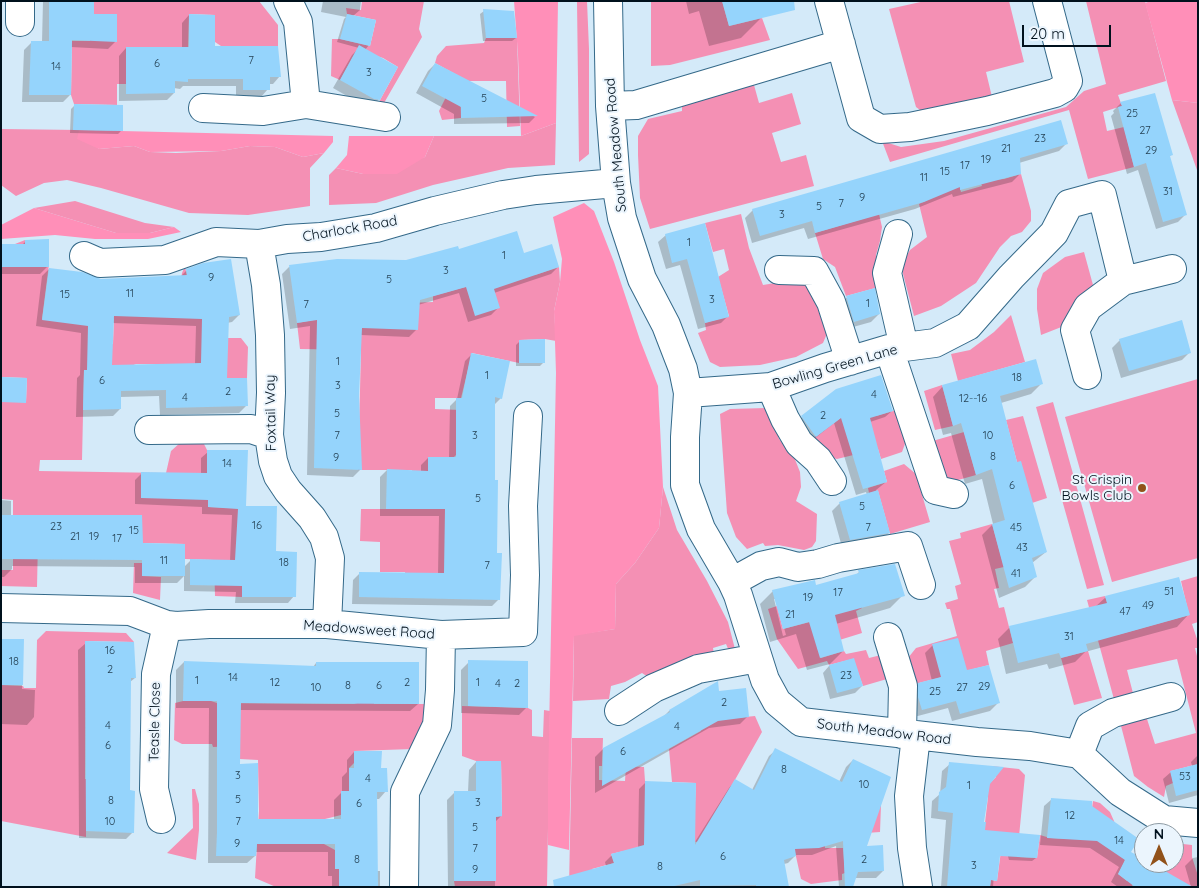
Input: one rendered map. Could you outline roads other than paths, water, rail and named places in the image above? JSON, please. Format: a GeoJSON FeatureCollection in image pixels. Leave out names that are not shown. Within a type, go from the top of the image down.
{"type":"FeatureCollection","features":[{"type":"Feature","properties":{"kind":"street"},"geometry":{"type":"LineString","coordinates":[[288,1],[298,22],[306,104]]}},
{"type":"Feature","properties":{"kind":"street","name":"South Meadow Road"},"geometry":{"type":"LineString","coordinates":[[608,1],[610,106],[616,183],[622,218],[642,279],[666,326],[683,369],[688,393],[685,437],[685,485],[701,529],[732,582],[766,680],[777,702],[800,722],[909,735],[1030,746],[1079,754]]}},
{"type":"Feature","properties":{"kind":"street"},"geometry":{"type":"LineString","coordinates":[[829,1],[861,118],[880,129],[945,120],[1055,93],[1064,88],[1068,80],[1047,1]]}},
{"type":"Feature","properties":{"kind":"street"},"geometry":{"type":"LineString","coordinates":[[610,106],[636,105],[841,44]]}},
{"type":"Feature","properties":{"kind":"street"},"geometry":{"type":"LineString","coordinates":[[203,108],[263,111],[306,104],[345,112],[386,117]]}},
{"type":"Feature","properties":{"kind":"street","name":"Charlock Road"},"geometry":{"type":"LineString","coordinates":[[84,256],[100,263],[165,260],[216,242],[259,244],[287,239],[321,237],[376,228],[434,211],[503,195],[616,183]]}},
{"type":"Feature","properties":{"kind":"street","name":"Bowling Green Lane"},"geometry":{"type":"LineString","coordinates":[[688,393],[771,388],[850,361],[897,348],[935,343],[968,326],[1011,277],[1054,233],[1069,204],[1102,195],[1123,281]]}},
{"type":"Feature","properties":{"kind":"street"},"geometry":{"type":"LineString","coordinates":[[898,234],[888,273],[897,348],[936,490],[954,494]]}},
{"type":"Feature","properties":{"kind":"street","name":"Foxtail Way"},"geometry":{"type":"LineString","coordinates":[[259,244],[266,285],[270,335],[271,393],[269,435],[273,461],[278,476],[288,491],[312,518],[324,536],[330,558],[327,624]]}},
{"type":"Feature","properties":{"kind":"street"},"geometry":{"type":"LineString","coordinates":[[1087,375],[1075,330],[1088,307],[1123,281],[1172,269]]}},
{"type":"Feature","properties":{"kind":"street"},"geometry":{"type":"LineString","coordinates":[[779,270],[814,271],[831,302],[850,361]]}},
{"type":"Feature","properties":{"kind":"street"},"geometry":{"type":"LineString","coordinates":[[771,388],[785,419],[799,443],[818,460],[832,481]]}},
{"type":"Feature","properties":{"kind":"street","name":"Meadowsweet Road"},"geometry":{"type":"LineString","coordinates":[[1,608],[130,611],[176,626],[209,624],[327,624],[441,635],[523,632],[525,575],[523,506],[528,416]]}},
{"type":"Feature","properties":{"kind":"street"},"geometry":{"type":"LineString","coordinates":[[149,430],[251,429],[269,435]]}},
{"type":"Feature","properties":{"kind":"street"},"geometry":{"type":"LineString","coordinates":[[732,582],[761,566],[779,562],[798,566],[818,564],[838,558],[908,546],[921,585]]}},
{"type":"Feature","properties":{"kind":"street","name":"Teasle Close"},"geometry":{"type":"LineString","coordinates":[[161,819],[154,789],[156,674],[167,624]]}},
{"type":"Feature","properties":{"kind":"street"},"geometry":{"type":"LineString","coordinates":[[404,887],[405,792],[437,725],[441,635]]}},
{"type":"Feature","properties":{"kind":"street"},"geometry":{"type":"LineString","coordinates":[[888,637],[903,686],[909,735],[909,796],[912,848],[918,887]]}},
{"type":"Feature","properties":{"kind":"street"},"geometry":{"type":"LineString","coordinates":[[619,711],[654,688],[698,669],[758,658]]}},
{"type":"Feature","properties":{"kind":"street"},"geometry":{"type":"LineString","coordinates":[[1171,697],[1113,713],[1090,726],[1079,754],[1120,792],[1164,820],[1198,823]]}},
{"type":"Feature","properties":{"kind":"place","name":"St Crispin Bowls Club"},"geometry":{"type":"Point","coordinates":[1142,488]}}]}
